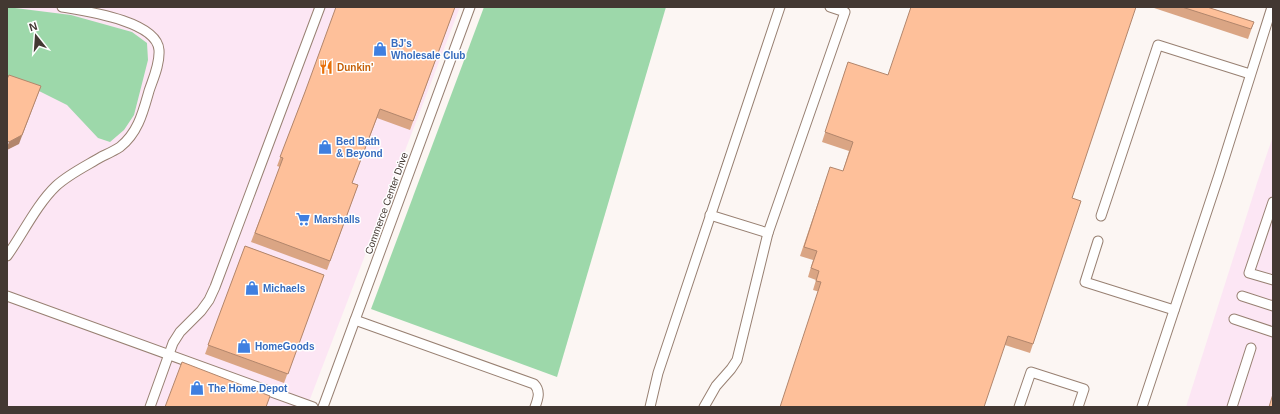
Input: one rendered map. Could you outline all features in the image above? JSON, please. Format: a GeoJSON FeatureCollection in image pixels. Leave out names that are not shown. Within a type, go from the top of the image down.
{"type":"FeatureCollection","features":[{"type":"Feature","properties":{"kind":"lane"},"geometry":{"type":"LineString","coordinates":[[7,256],[38,208],[54,188],[69,175],[120,146],[136,130],[142,118],[157,65],[159,51],[158,45],[146,30],[111,16],[62,7]]}},
{"type":"Feature","properties":{"kind":"lane"},"geometry":{"type":"LineString","coordinates":[[150,407],[168,354],[180,332],[201,311],[209,300],[215,287],[320,7]]}},
{"type":"Feature","properties":{"kind":"lane","name":"Commerce Center Drive"},"geometry":{"type":"LineString","coordinates":[[323,407],[470,7]]}},
{"type":"Feature","properties":{"kind":"lane"},"geometry":{"type":"LineString","coordinates":[[650,407],[658,373],[780,7]]}},
{"type":"Feature","properties":{"kind":"lane"},"geometry":{"type":"LineString","coordinates":[[704,407],[716,386],[737,360],[768,233],[845,12],[830,7]]}},
{"type":"Feature","properties":{"kind":"lane"},"geometry":{"type":"LineString","coordinates":[[1142,407],[1219,175],[1272,7]]}},
{"type":"Feature","properties":{"kind":"lane"},"geometry":{"type":"LineString","coordinates":[[1101,216],[1158,45],[1250,74]]}},
{"type":"Feature","properties":{"kind":"lane"},"geometry":{"type":"LineString","coordinates":[[1273,202],[1249,273],[1273,280]]}},
{"type":"Feature","properties":{"kind":"lane"},"geometry":{"type":"LineString","coordinates":[[710,215],[768,233]]}},
{"type":"Feature","properties":{"kind":"lane"},"geometry":{"type":"LineString","coordinates":[[1098,241],[1085,282],[1174,310]]}},
{"type":"Feature","properties":{"kind":"lane"},"geometry":{"type":"LineString","coordinates":[[7,296],[313,407]]}},
{"type":"Feature","properties":{"kind":"lane"},"geometry":{"type":"LineString","coordinates":[[1242,296],[1273,306]]}},
{"type":"Feature","properties":{"kind":"lane"},"geometry":{"type":"LineString","coordinates":[[1234,319],[1273,332]]}},
{"type":"Feature","properties":{"kind":"lane"},"geometry":{"type":"LineString","coordinates":[[355,320],[534,384],[538,388],[539,397],[535,407]]}},
{"type":"Feature","properties":{"kind":"lane"},"geometry":{"type":"LineString","coordinates":[[1232,407],[1251,348]]}},
{"type":"Feature","properties":{"kind":"lane"},"geometry":{"type":"LineString","coordinates":[[1019,407],[1031,372],[1084,389],[1078,407]]}},
{"type":"Feature","properties":{"kind":"shaded area"},"geometry":{"type":"Polygon","coordinates":[[[7,7],[460,7],[307,407],[7,407],[7,7]]]}},
{"type":"Feature","properties":{"kind":"shaded area"},"geometry":{"type":"Polygon","coordinates":[[[1273,136],[1273,407],[1186,407],[1257,183],[1273,136]]]}},
{"type":"Feature","properties":{"kind":"green space"},"geometry":{"type":"Polygon","coordinates":[[[7,7],[71,15],[132,32],[147,43],[148,60],[134,115],[124,130],[110,142],[98,138],[67,105],[35,89],[7,79],[7,7]]]}},
{"type":"Feature","properties":{"kind":"green space"},"geometry":{"type":"Polygon","coordinates":[[[484,7],[666,7],[557,377],[371,309],[484,7]]]}},
{"type":"Feature","properties":{"kind":"building"},"geometry":{"type":"Polygon","coordinates":[[[336,7],[455,7],[413,121],[380,109],[352,183],[358,185],[330,261],[255,233],[283,158],[280,157],[336,7]]]}},
{"type":"Feature","properties":{"kind":"building"},"geometry":{"type":"Polygon","coordinates":[[[911,7],[1136,7],[1072,198],[1081,201],[1033,344],[1008,336],[984,407],[780,407],[821,282],[816,281],[819,271],[811,268],[817,251],[804,247],[830,167],[843,171],[853,142],[825,132],[848,62],[888,75],[911,7]]]}},
{"type":"Feature","properties":{"kind":"building"},"geometry":{"type":"Polygon","coordinates":[[[1182,7],[1207,7],[1254,22],[1251,29],[1182,7]]]}},
{"type":"Feature","properties":{"kind":"building"},"geometry":{"type":"Polygon","coordinates":[[[9,75],[41,86],[22,135],[9,142],[7,141],[7,79],[9,75]]]}},
{"type":"Feature","properties":{"kind":"building"},"geometry":{"type":"Polygon","coordinates":[[[245,246],[324,275],[288,374],[208,345],[245,246]]]}},
{"type":"Feature","properties":{"kind":"building","name":"The Home Depot"},"geometry":{"type":"Polygon","coordinates":[[[182,362],[270,396],[266,407],[165,407],[182,362]]]}},
{"type":"Feature","properties":{"kind":"building"},"geometry":{"type":"Polygon","coordinates":[[[1273,394],[1273,407],[1269,407],[1273,394]]]}},
{"type":"Feature","properties":{"kind":"place","name":"BJ's Wholesale Club"},"geometry":{"type":"Point","coordinates":[380,49]}},
{"type":"Feature","properties":{"kind":"place","name":"Dunkin'"},"geometry":{"type":"Point","coordinates":[326,67]}},
{"type":"Feature","properties":{"kind":"place","name":"Bed Bath & Beyond"},"geometry":{"type":"Point","coordinates":[325,147]}},
{"type":"Feature","properties":{"kind":"place","name":"Marshalls"},"geometry":{"type":"Point","coordinates":[303,219]}},
{"type":"Feature","properties":{"kind":"place","name":"Michaels"},"geometry":{"type":"Point","coordinates":[252,288]}},
{"type":"Feature","properties":{"kind":"place","name":"HomeGoods"},"geometry":{"type":"Point","coordinates":[244,346]}},
{"type":"Feature","properties":{"kind":"place","name":"The Home Depot"},"geometry":{"type":"Point","coordinates":[197,388]}}]}
